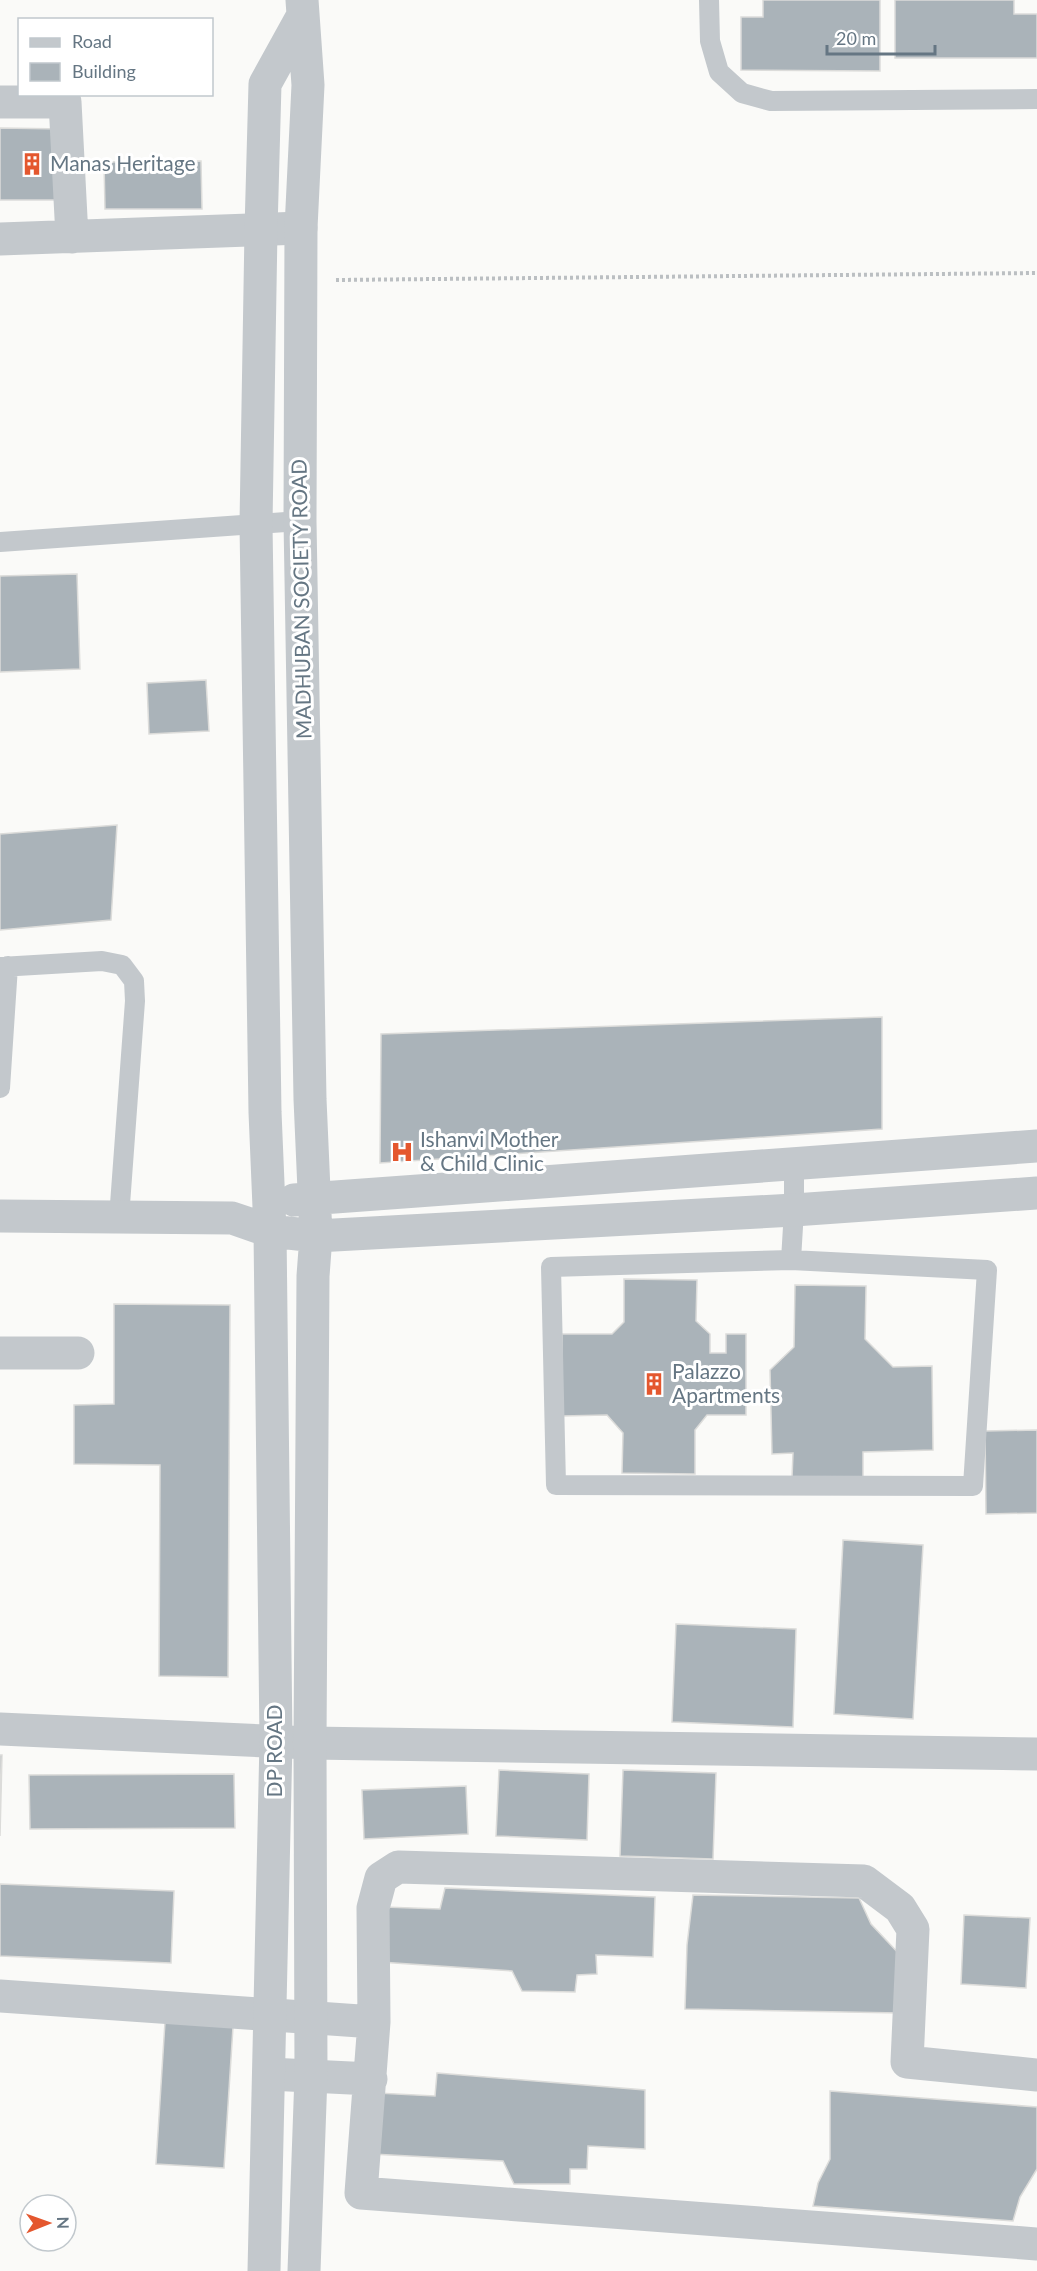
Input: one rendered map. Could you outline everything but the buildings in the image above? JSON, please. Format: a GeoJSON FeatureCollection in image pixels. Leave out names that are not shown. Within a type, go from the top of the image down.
{"type":"FeatureCollection","features":[{"type":"Feature","properties":{"kind":"street","name":"MADHUBAN SOCIETY ROAD"},"geometry":{"type":"LineString","coordinates":[[302,8],[308,85],[301,228],[300,521],[310,1088],[316,1236]]}},
{"type":"Feature","properties":{"kind":"street","name":"DP ROAD"},"geometry":{"type":"LineString","coordinates":[[264,2271],[276,1741],[256,524],[265,84],[302,8]]}},
{"type":"Feature","properties":{"kind":"street"},"geometry":{"type":"LineString","coordinates":[[0,102],[65,102],[72,237]]}},
{"type":"Feature","properties":{"kind":"street"},"geometry":{"type":"LineString","coordinates":[[0,240],[301,228]]}},
{"type":"Feature","properties":{"kind":"street"},"geometry":{"type":"LineString","coordinates":[[0,1216],[269,1217],[315,1198],[1037,1146]]}},
{"type":"Feature","properties":{"kind":"street"},"geometry":{"type":"LineString","coordinates":[[269,1217],[316,1236],[794,1210],[1037,1193]]}},
{"type":"Feature","properties":{"kind":"street","name":"DP ROAD"},"geometry":{"type":"LineString","coordinates":[[304,2271],[311,2075],[310,1743],[313,1276],[316,1236]]}},
{"type":"Feature","properties":{"kind":"street"},"geometry":{"type":"LineString","coordinates":[[0,1353],[78,1353]]}},
{"type":"Feature","properties":{"kind":"street"},"geometry":{"type":"LineString","coordinates":[[0,1729],[310,1743],[1037,1754]]}},
{"type":"Feature","properties":{"kind":"street"},"geometry":{"type":"LineString","coordinates":[[1037,2075],[907,2062],[913,1929],[900,1908],[864,1881],[398,1867],[381,1878],[373,1908],[374,2022],[361,2193],[1037,2244]]}},
{"type":"Feature","properties":{"kind":"street"},"geometry":{"type":"LineString","coordinates":[[0,1996],[374,2022]]}},
{"type":"Feature","properties":{"kind":"street"},"geometry":{"type":"LineString","coordinates":[[269,2074],[371,2079]]}},
{"type":"Feature","properties":{"kind":"lane"},"geometry":{"type":"LineString","coordinates":[[710,0],[710,41],[718,72],[742,93],[771,101],[1037,99]]}},
{"type":"Feature","properties":{"kind":"lane"},"geometry":{"type":"LineString","coordinates":[[0,542],[300,521]]}},
{"type":"Feature","properties":{"kind":"lane"},"geometry":{"type":"LineString","coordinates":[[0,1088],[4,966],[102,961],[122,965],[134,981],[135,1001],[119,1218]]}},
{"type":"Feature","properties":{"kind":"lane"},"geometry":{"type":"LineString","coordinates":[[791,1260],[794,1162]]}},
{"type":"Feature","properties":{"kind":"lane"},"geometry":{"type":"LineString","coordinates":[[791,1260],[987,1270],[972,1486],[556,1485],[551,1267],[791,1260]]}},
{"type":"Feature","properties":{"kind":"path"},"geometry":{"type":"LineString","coordinates":[[301,280],[1037,273]]}},
{"type":"Feature","properties":{"kind":"place","name":"Manas Heritage"},"geometry":{"type":"Point","coordinates":[32,164]}},
{"type":"Feature","properties":{"kind":"place","name":"Ishanvi Mother & Child Clinic"},"geometry":{"type":"Point","coordinates":[402,1152]}},
{"type":"Feature","properties":{"kind":"place","name":"Palazzo Apartments"},"geometry":{"type":"Point","coordinates":[654,1384]}}]}
